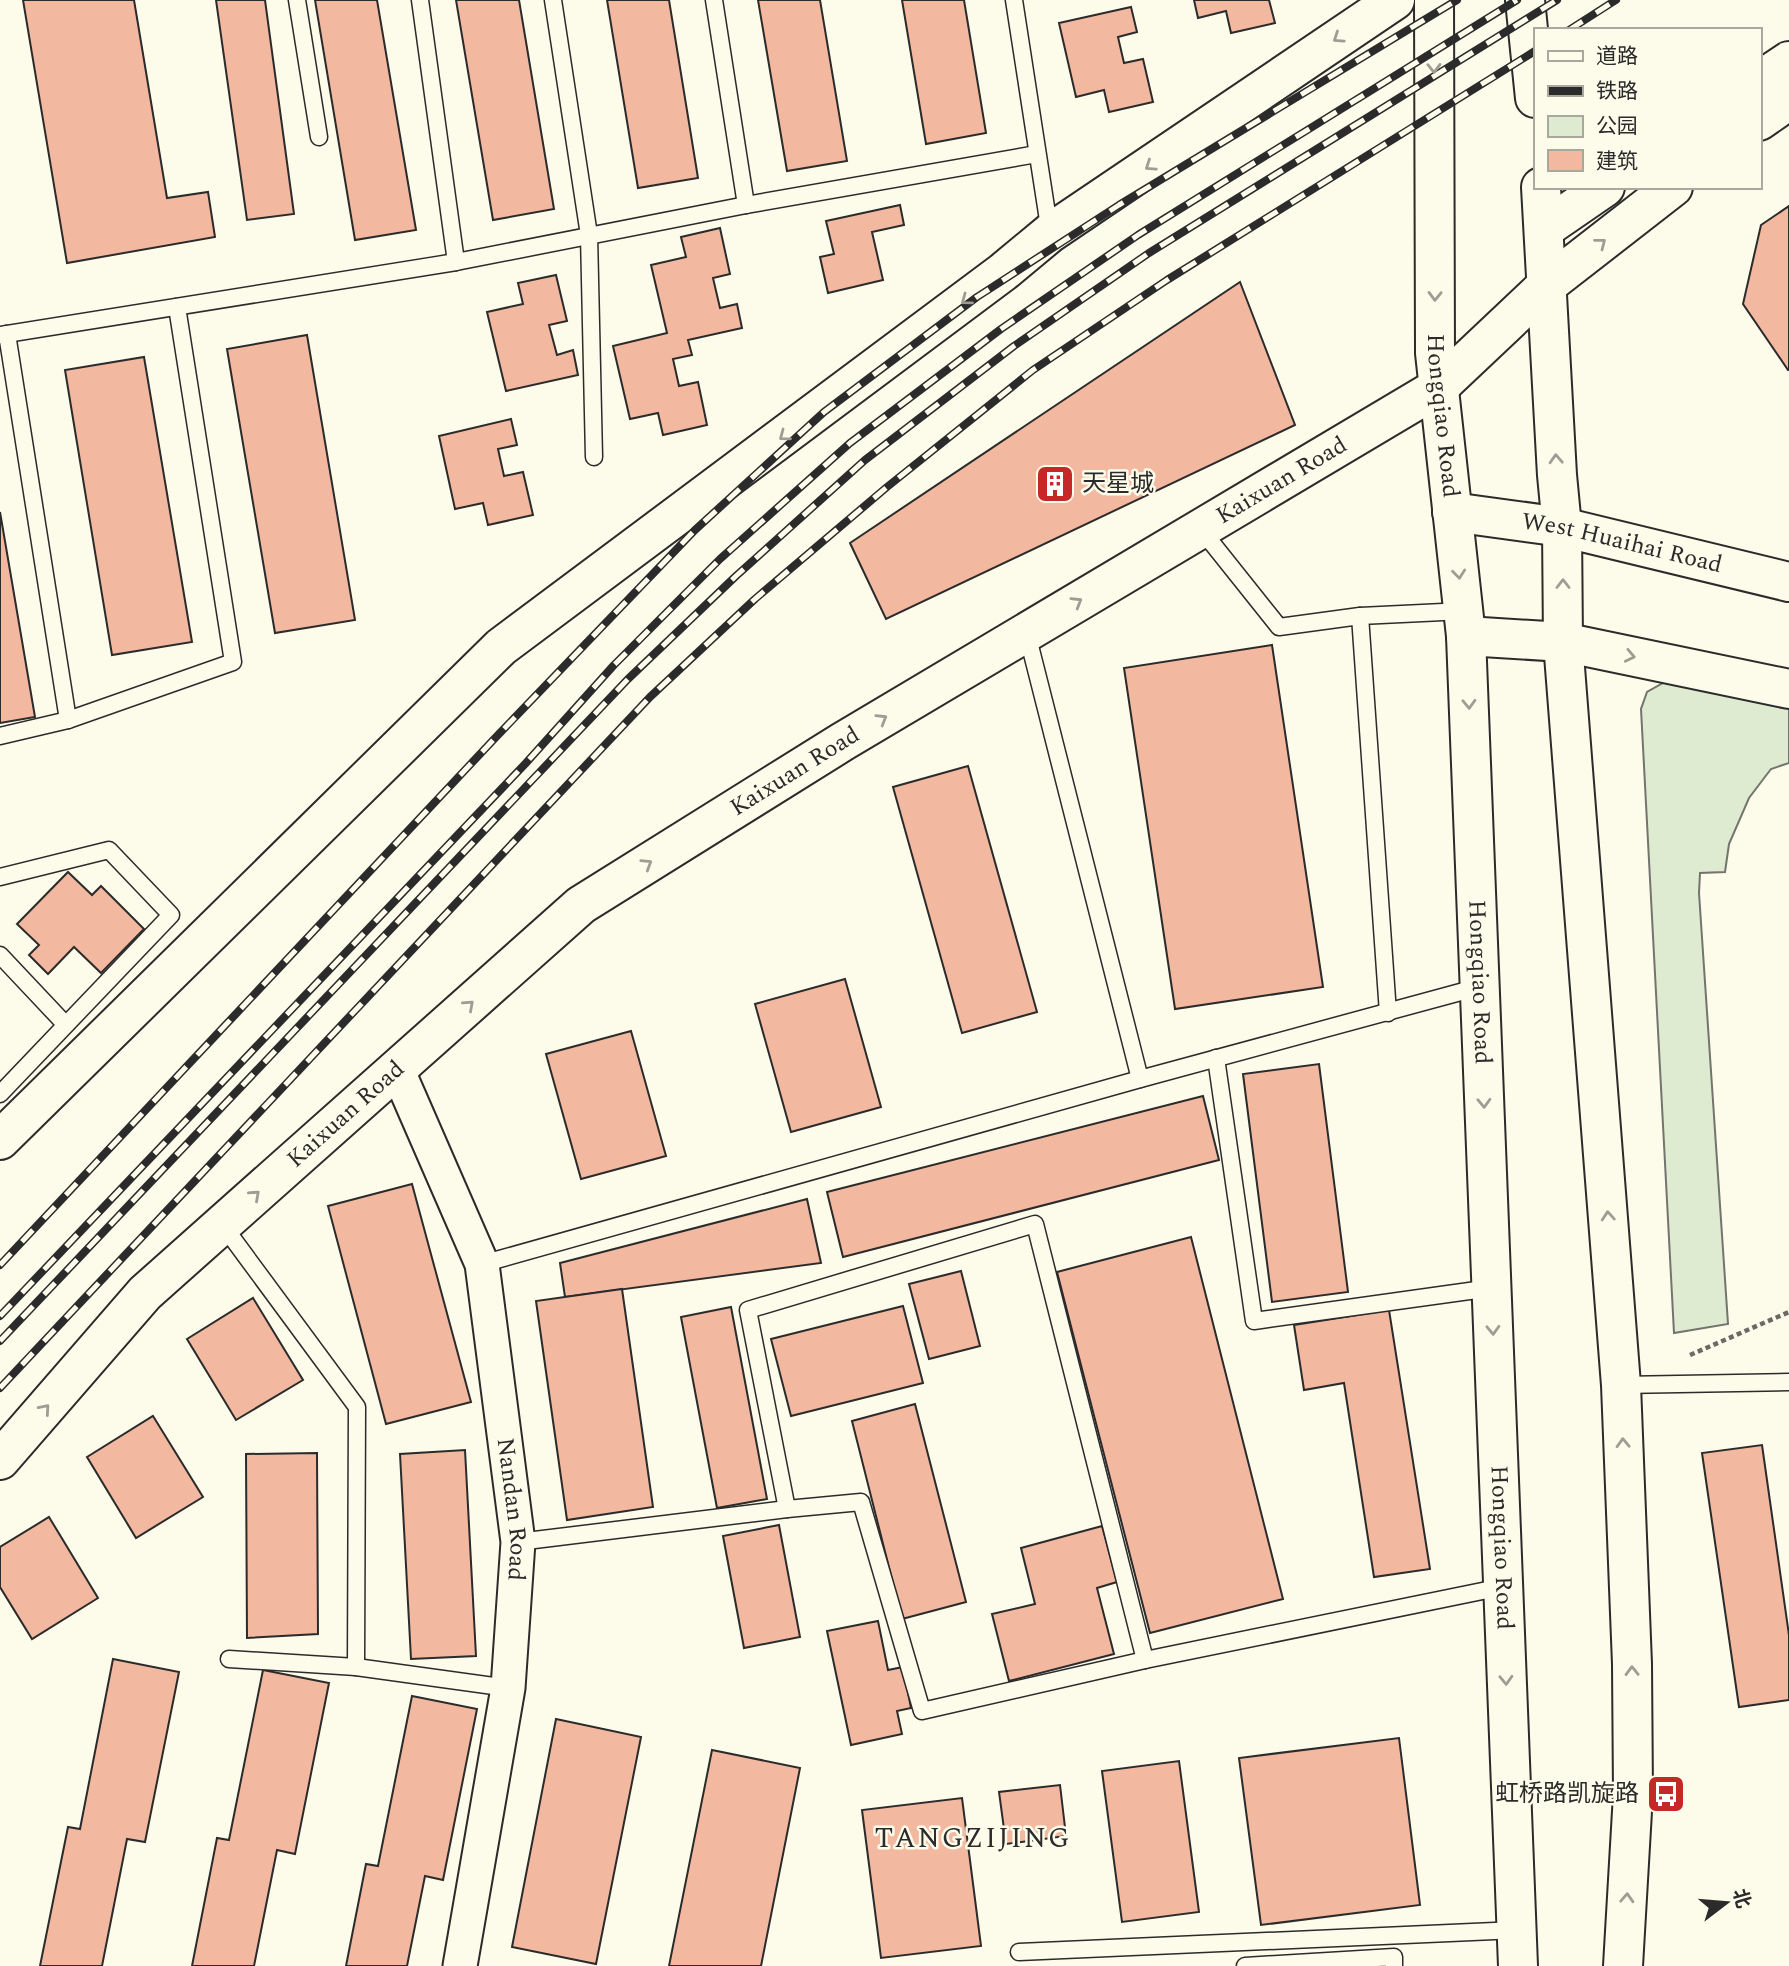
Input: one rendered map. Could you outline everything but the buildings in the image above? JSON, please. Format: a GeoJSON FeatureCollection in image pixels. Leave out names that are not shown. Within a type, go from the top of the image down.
{"type":"FeatureCollection","features":[{"type":"Feature","properties":{"kind":"main road"},"geometry":{"type":"LineString","coordinates":[[0,1140],[501,647],[992,281],[1050,233],[1395,0]]}},
{"type":"Feature","properties":{"kind":"main road","name":"Hongqiao Road"},"geometry":{"type":"LineString","coordinates":[[1434,0],[1435,353],[1465,623],[1518,1948]]}},
{"type":"Feature","properties":{"kind":"main road"},"geometry":{"type":"LineString","coordinates":[[1525,0],[1534,88]]}},
{"type":"Feature","properties":{"kind":"main road"},"geometry":{"type":"LineString","coordinates":[[1761,80],[1789,61]]}},
{"type":"Feature","properties":{"kind":"main road"},"geometry":{"type":"LineString","coordinates":[[1761,120],[1789,100]]}},
{"type":"Feature","properties":{"kind":"main road"},"geometry":{"type":"LineString","coordinates":[[1541,189],[1562,527],[1563,642],[1621,1385],[1633,1677],[1633,1794],[1623,1966]]}},
{"type":"Feature","properties":{"kind":"main road"},"geometry":{"type":"LineString","coordinates":[[1544,229],[1602,189]]}},
{"type":"Feature","properties":{"kind":"main road","name":"Kaixuan Road"},"geometry":{"type":"LineString","coordinates":[[0,1460],[145,1293],[581,905],[842,742],[1438,387],[1547,285],[1670,189]]}},
{"type":"Feature","properties":{"kind":"main road","name":"West Huaihai Road"},"geometry":{"type":"LineString","coordinates":[[1452,512],[1562,527],[1789,582]]}},
{"type":"Feature","properties":{"kind":"main road"},"geometry":{"type":"LineString","coordinates":[[1465,623],[1789,689]]}},
{"type":"Feature","properties":{"kind":"street","name":"Nandan Road"},"geometry":{"type":"LineString","coordinates":[[397,1069],[482,1264],[518,1542],[508,1688],[460,1966]]}},
{"type":"Feature","properties":{"kind":"lane"},"geometry":{"type":"LineString","coordinates":[[297,0],[319,137]]}},
{"type":"Feature","properties":{"kind":"lane"},"geometry":{"type":"LineString","coordinates":[[420,0],[456,262]]}},
{"type":"Feature","properties":{"kind":"lane"},"geometry":{"type":"LineString","coordinates":[[553,0],[589,236],[594,457]]}},
{"type":"Feature","properties":{"kind":"lane"},"geometry":{"type":"LineString","coordinates":[[713,0],[746,205]]}},
{"type":"Feature","properties":{"kind":"lane"},"geometry":{"type":"LineString","coordinates":[[1014,0],[1050,233]]}},
{"type":"Feature","properties":{"kind":"lane"},"geometry":{"type":"LineString","coordinates":[[68,720],[4,335],[456,262],[746,205],[1037,154]]}},
{"type":"Feature","properties":{"kind":"lane"},"geometry":{"type":"LineString","coordinates":[[0,736],[68,720],[233,662],[177,307]]}},
{"type":"Feature","properties":{"kind":"lane"},"geometry":{"type":"LineString","coordinates":[[1200,528],[1279,628],[1360,616],[1465,623]]}},
{"type":"Feature","properties":{"kind":"lane"},"geometry":{"type":"LineString","coordinates":[[1360,616],[1388,1013]]}},
{"type":"Feature","properties":{"kind":"lane"},"geometry":{"type":"LineString","coordinates":[[1027,632],[1140,1079]]}},
{"type":"Feature","properties":{"kind":"lane"},"geometry":{"type":"LineString","coordinates":[[0,877],[109,850],[170,915],[0,1094]]}},
{"type":"Feature","properties":{"kind":"lane"},"geometry":{"type":"LineString","coordinates":[[0,955],[65,1024]]}},
{"type":"Feature","properties":{"kind":"lane"},"geometry":{"type":"LineString","coordinates":[[482,1264],[1140,1079],[1479,987]]}},
{"type":"Feature","properties":{"kind":"lane"},"geometry":{"type":"LineString","coordinates":[[1216,1058],[1254,1321],[1492,1288]]}},
{"type":"Feature","properties":{"kind":"lane"},"geometry":{"type":"LineString","coordinates":[[222,1224],[357,1407],[356,1667]]}},
{"type":"Feature","properties":{"kind":"lane"},"geometry":{"type":"LineString","coordinates":[[787,1509],[748,1310],[1035,1224],[1145,1660]]}},
{"type":"Feature","properties":{"kind":"lane"},"geometry":{"type":"LineString","coordinates":[[1621,1385],[1789,1382]]}},
{"type":"Feature","properties":{"kind":"lane"},"geometry":{"type":"LineString","coordinates":[[518,1542],[861,1502],[922,1711],[1145,1660],[1502,1587]]}},
{"type":"Feature","properties":{"kind":"lane"},"geometry":{"type":"LineString","coordinates":[[229,1659],[356,1667],[508,1688]]}},
{"type":"Feature","properties":{"kind":"lane"},"geometry":{"type":"LineString","coordinates":[[1019,1952],[1518,1948]]}},
{"type":"Feature","properties":{"kind":"lane"},"geometry":{"type":"LineString","coordinates":[[1245,1966],[1394,1957],[1394,1966]]}},
{"type":"Feature","properties":{"kind":"path"},"geometry":{"type":"LineString","coordinates":[[1681,1359],[1789,1312]]}},
{"type":"Feature","properties":{"kind":"green space"},"geometry":{"type":"Polygon","coordinates":[[[1679,674],[1789,699],[1789,763],[1771,769],[1749,798],[1729,844],[1725,872],[1700,873],[1699,893],[1728,1324],[1674,1333],[1641,709],[1647,692],[1679,674]]]}},
{"type":"Feature","properties":{"kind":"railway"},"geometry":{"type":"LineString","coordinates":[[0,1265],[497,736],[695,530],[824,412],[977,297],[1119,205],[1457,0]]}},
{"type":"Feature","properties":{"kind":"railway"},"geometry":{"type":"LineString","coordinates":[[0,1316],[526,763],[614,665],[720,559],[850,443],[1001,329],[1138,235],[1517,0]]}},
{"type":"Feature","properties":{"kind":"railway"},"geometry":{"type":"LineString","coordinates":[[0,1341],[628,679],[736,576],[865,460],[1014,346],[1149,253],[1557,0]]}},
{"type":"Feature","properties":{"kind":"railway"},"geometry":{"type":"LineString","coordinates":[[1572,28],[1616,0]]}},
{"type":"Feature","properties":{"kind":"railway"},"geometry":{"type":"LineString","coordinates":[[0,1388],[650,697],[755,599],[887,487],[1033,370],[1167,280],[1534,52]]}},
{"type":"Feature","properties":{"kind":"place","name":"天星城"},"geometry":{"type":"Point","coordinates":[1055,484]}},
{"type":"Feature","properties":{"kind":"place","name":"虹桥路凯旋路"},"geometry":{"type":"Point","coordinates":[1666,1794]}},
{"type":"Feature","properties":{"kind":"district","name":"TANGZIJING"},"geometry":{"type":"Point","coordinates":[973,1838]}}]}
